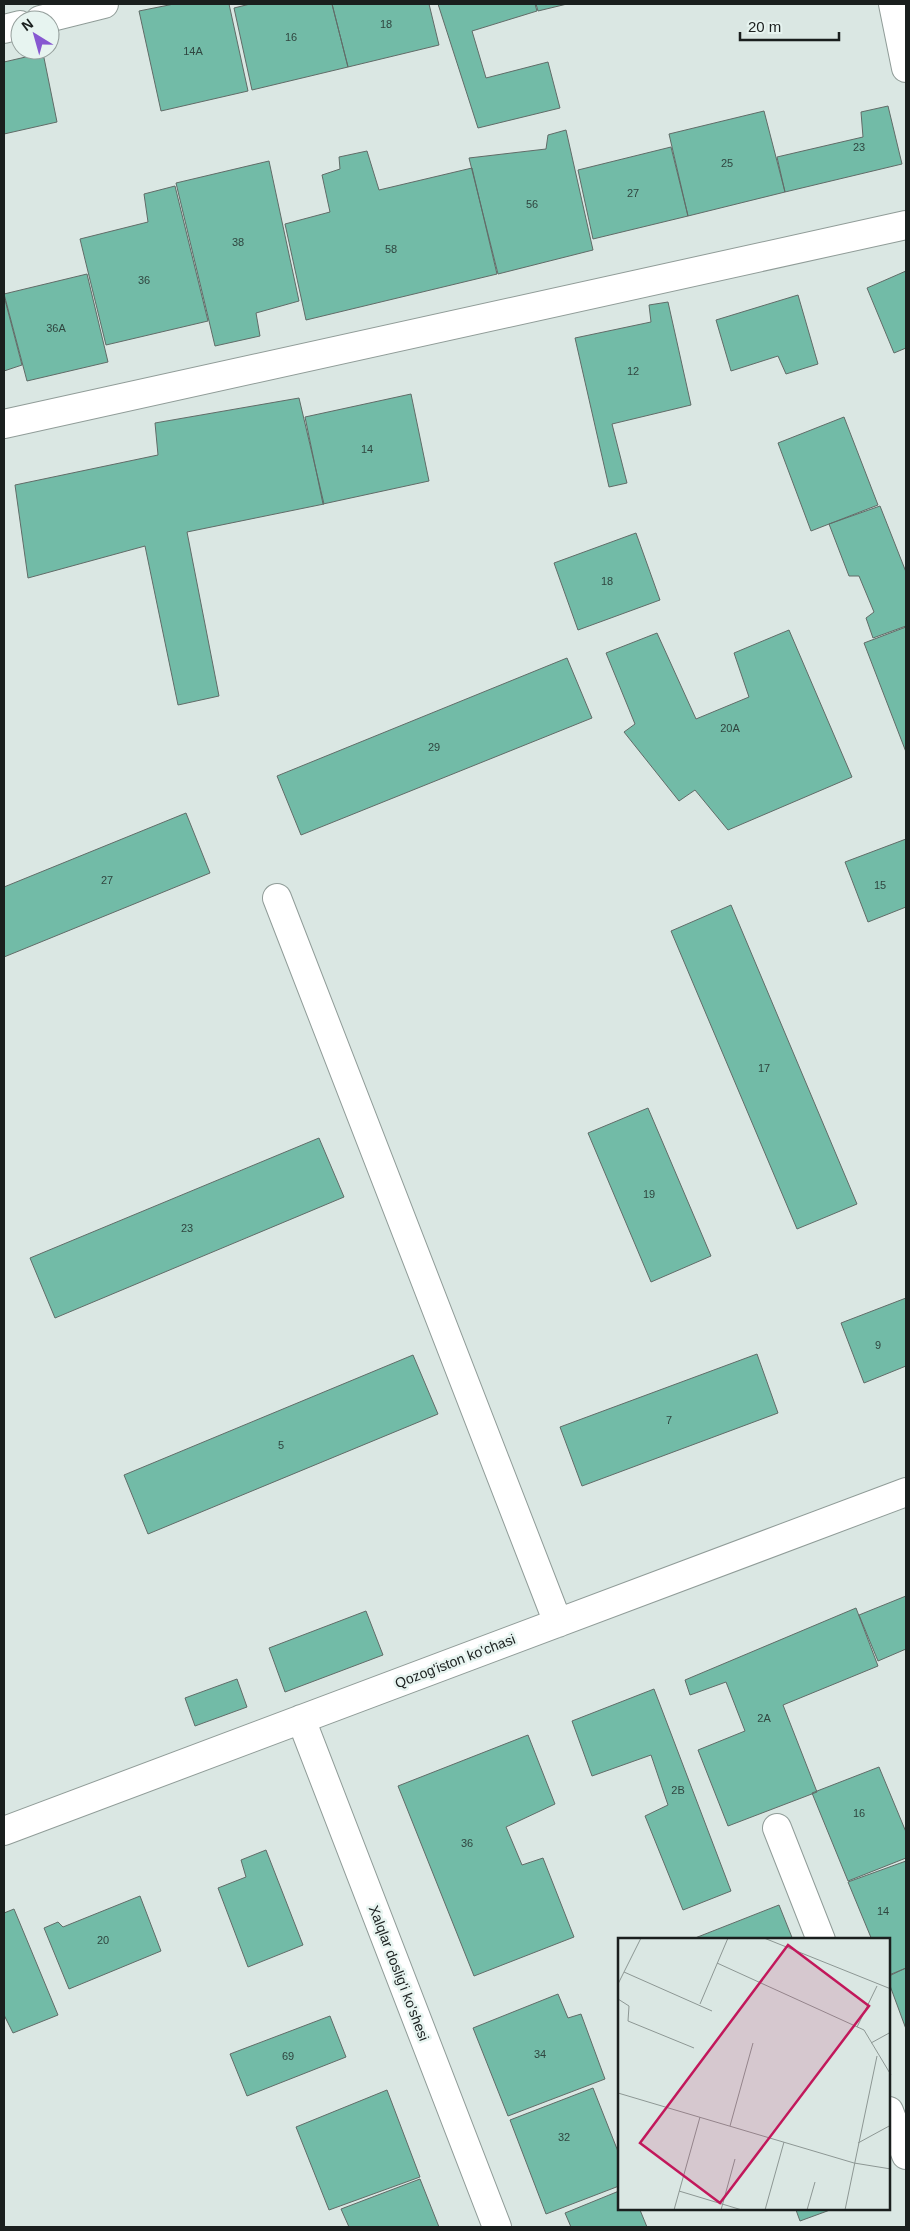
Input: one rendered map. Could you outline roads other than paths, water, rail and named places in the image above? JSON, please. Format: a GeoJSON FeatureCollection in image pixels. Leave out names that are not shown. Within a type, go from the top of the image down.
{"type":"FeatureCollection","features":[{"type":"Feature","properties":{"kind":"street"},"geometry":{"type":"LineString","coordinates":[[60,15],[104,4]]}},
{"type":"Feature","properties":{"kind":"street"},"geometry":{"type":"LineString","coordinates":[[893,4],[906,68]]}},
{"type":"Feature","properties":{"kind":"street"},"geometry":{"type":"LineString","coordinates":[[4,424],[906,225]]}},
{"type":"Feature","properties":{"kind":"street"},"geometry":{"type":"LineString","coordinates":[[277,898],[558,1623]]}},
{"type":"Feature","properties":{"kind":"street","name":"Qozog'iston ko'chasi"},"geometry":{"type":"LineString","coordinates":[[4,1831],[906,1492]]}},
{"type":"Feature","properties":{"kind":"street","name":"Xalqlar doslig'i ko'shesi"},"geometry":{"type":"LineString","coordinates":[[300,1719],[496,2227]]}},
{"type":"Feature","properties":{"kind":"street"},"geometry":{"type":"LineString","coordinates":[[777,1828],[820,1938]]}},
{"type":"Feature","properties":{"kind":"street"},"geometry":{"type":"LineString","coordinates":[[890,2114],[906,2155]]}}]}
